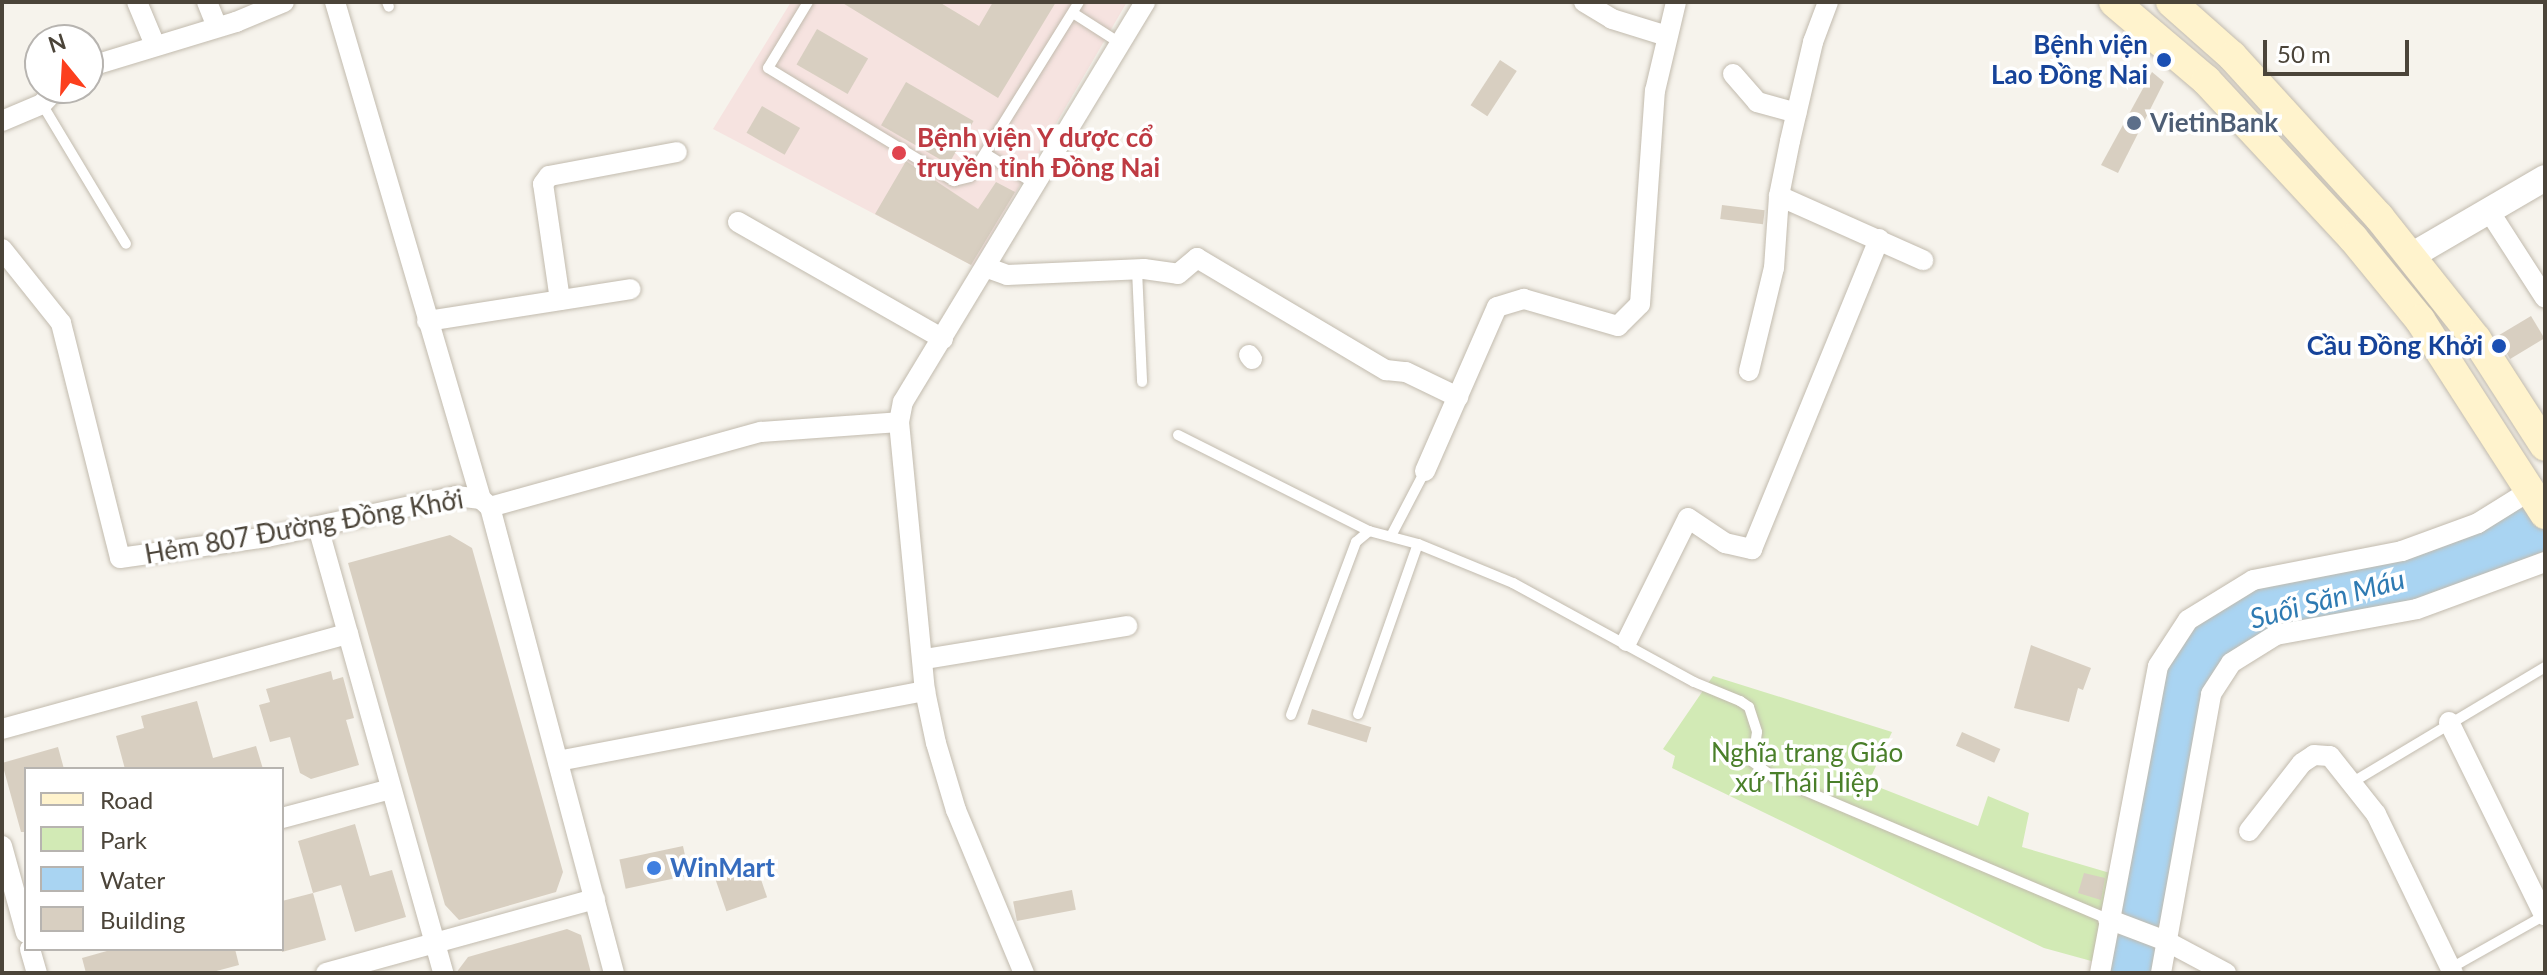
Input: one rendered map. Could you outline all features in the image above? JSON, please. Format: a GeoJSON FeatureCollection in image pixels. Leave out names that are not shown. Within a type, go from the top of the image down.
{"type":"FeatureCollection","features":[{"type":"Feature","properties":{"kind":"main road"},"geometry":{"type":"LineString","coordinates":[[2114,2],[2206,80],[2382,273],[2452,367],[2536,499]]}},
{"type":"Feature","properties":{"kind":"main road"},"geometry":{"type":"LineString","coordinates":[[2171,2],[2232,56],[2411,256],[2476,339],[2545,446]]}},
{"type":"Feature","properties":{"kind":"main road"},"geometry":{"type":"LineString","coordinates":[[2382,273],[2411,256]]}},
{"type":"Feature","properties":{"kind":"street"},"geometry":{"type":"LineString","coordinates":[[137,2],[155,45]]}},
{"type":"Feature","properties":{"kind":"street"},"geometry":{"type":"LineString","coordinates":[[207,2],[217,27]]}},
{"type":"Feature","properties":{"kind":"street"},"geometry":{"type":"LineString","coordinates":[[104,62],[217,27],[284,2]]}},
{"type":"Feature","properties":{"kind":"street"},"geometry":{"type":"LineString","coordinates":[[335,2],[427,321],[485,503],[614,973]]}},
{"type":"Feature","properties":{"kind":"street"},"geometry":{"type":"LineString","coordinates":[[1024,973],[956,810],[925,691],[925,659],[899,422],[903,402],[988,268],[1145,2]]}},
{"type":"Feature","properties":{"kind":"street"},"geometry":{"type":"LineString","coordinates":[[1584,2],[1612,19],[1667,36]]}},
{"type":"Feature","properties":{"kind":"street"},"geometry":{"type":"LineString","coordinates":[[1425,471],[1489,318],[1508,300],[1559,307],[1618,326],[1640,304],[1655,91],[1676,2]]}},
{"type":"Feature","properties":{"kind":"street"},"geometry":{"type":"LineString","coordinates":[[1749,371],[1774,268],[1779,196],[1797,113],[1828,2]]}},
{"type":"Feature","properties":{"kind":"street"},"geometry":{"type":"LineString","coordinates":[[1733,74],[1757,102],[1797,113]]}},
{"type":"Feature","properties":{"kind":"street"},"geometry":{"type":"LineString","coordinates":[[2,121],[42,104]]}},
{"type":"Feature","properties":{"kind":"street"},"geometry":{"type":"LineString","coordinates":[[560,300],[543,184],[549,176],[677,152]]}},
{"type":"Feature","properties":{"kind":"street"},"geometry":{"type":"LineString","coordinates":[[2411,256],[2543,184]]}},
{"type":"Feature","properties":{"kind":"street"},"geometry":{"type":"LineString","coordinates":[[1779,196],[1923,260]]}},
{"type":"Feature","properties":{"kind":"street"},"geometry":{"type":"LineString","coordinates":[[2489,211],[2545,298]]}},
{"type":"Feature","properties":{"kind":"street"},"geometry":{"type":"LineString","coordinates":[[738,222],[943,339]]}},
{"type":"Feature","properties":{"kind":"street"},"geometry":{"type":"LineString","coordinates":[[1627,641],[1688,518],[1725,543],[1752,549],[1879,239]]}},
{"type":"Feature","properties":{"kind":"street","name":"Hẻm 807 Đường Đồng Khởi"},"geometry":{"type":"LineString","coordinates":[[2,249],[61,323],[120,558],[318,527],[447,498],[485,503],[761,432],[899,422]]}},
{"type":"Feature","properties":{"kind":"street"},"geometry":{"type":"LineString","coordinates":[[988,268],[1007,275],[1137,270],[1182,273],[1197,258],[1386,370],[1406,372],[1458,397]]}},
{"type":"Feature","properties":{"kind":"street"},"geometry":{"type":"LineString","coordinates":[[427,321],[631,289]]}},
{"type":"Feature","properties":{"kind":"street"},"geometry":{"type":"LineString","coordinates":[[2100,973],[2158,666],[2188,620],[2253,580],[2402,551],[2536,499]]}},
{"type":"Feature","properties":{"kind":"street"},"geometry":{"type":"LineString","coordinates":[[318,527],[443,973]]}},
{"type":"Feature","properties":{"kind":"street"},"geometry":{"type":"LineString","coordinates":[[2161,973],[2211,694],[2231,663],[2276,635],[2417,609],[2545,562]]}},
{"type":"Feature","properties":{"kind":"street"},"geometry":{"type":"LineString","coordinates":[[925,659],[1127,626]]}},
{"type":"Feature","properties":{"kind":"street"},"geometry":{"type":"LineString","coordinates":[[2,729],[348,634]]}},
{"type":"Feature","properties":{"kind":"street"},"geometry":{"type":"LineString","coordinates":[[558,761],[925,691]]}},
{"type":"Feature","properties":{"kind":"street"},"geometry":{"type":"LineString","coordinates":[[2449,722],[2545,915]]}},
{"type":"Feature","properties":{"kind":"street"},"geometry":{"type":"LineString","coordinates":[[2249,831],[2314,755],[2330,756],[2376,814],[2451,971]]}},
{"type":"Feature","properties":{"kind":"street"},"geometry":{"type":"LineString","coordinates":[[284,817],[391,789]]}},
{"type":"Feature","properties":{"kind":"street"},"geometry":{"type":"LineString","coordinates":[[2,846],[24,926]]}},
{"type":"Feature","properties":{"kind":"street"},"geometry":{"type":"LineString","coordinates":[[326,973],[595,899]]}},
{"type":"Feature","properties":{"kind":"street"},"geometry":{"type":"LineString","coordinates":[[2108,919],[2166,941],[2226,973]]}},
{"type":"Feature","properties":{"kind":"street"},"geometry":{"type":"LineString","coordinates":[[31,951],[37,973]]}},
{"type":"Feature","properties":{"kind":"lane"},"geometry":{"type":"LineString","coordinates":[[808,2],[768,68],[954,181],[970,177],[1079,2]]}},
{"type":"Feature","properties":{"kind":"lane"},"geometry":{"type":"LineString","coordinates":[[1073,13],[1120,43]]}},
{"type":"Feature","properties":{"kind":"lane"},"geometry":{"type":"LineString","coordinates":[[42,104],[126,244]]}},
{"type":"Feature","properties":{"kind":"lane"},"geometry":{"type":"LineString","coordinates":[[986,154],[1037,185]]}},
{"type":"Feature","properties":{"kind":"lane"},"geometry":{"type":"LineString","coordinates":[[1137,270],[1142,382]]}},
{"type":"Feature","properties":{"kind":"lane"},"geometry":{"type":"LineString","coordinates":[[1178,435],[1369,531],[1418,544],[1513,583],[1627,641],[1694,682],[1749,707],[1757,732],[1753,762],[1773,777],[2108,919]]}},
{"type":"Feature","properties":{"kind":"lane"},"geometry":{"type":"LineString","coordinates":[[1391,536],[1425,471]]}},
{"type":"Feature","properties":{"kind":"lane"},"geometry":{"type":"LineString","coordinates":[[1291,715],[1356,542],[1369,531]]}},
{"type":"Feature","properties":{"kind":"lane"},"geometry":{"type":"LineString","coordinates":[[1358,714],[1418,544]]}},
{"type":"Feature","properties":{"kind":"lane"},"geometry":{"type":"LineString","coordinates":[[2353,782],[2545,667]]}},
{"type":"Feature","properties":{"kind":"lane"},"geometry":{"type":"LineString","coordinates":[[2451,971],[2545,915]]}},
{"type":"Feature","properties":{"kind":"shaded area","name":"Bệnh viện Y dược cổ truyền tỉnh Đồng Nai"},"geometry":{"type":"Polygon","coordinates":[[[791,2],[1127,2],[973,266],[713,129],[791,2]]]}},
{"type":"Feature","properties":{"kind":"green space","name":"Nghĩa trang Giáo xứ Thái Hiệp"},"geometry":{"type":"Polygon","coordinates":[[[1713,676],[1892,732],[1868,783],[1978,826],[1988,796],[2029,813],[2022,847],[2110,873],[2095,962],[2044,948],[1672,768],[1675,756],[1663,749],[1713,676]]]}},
{"type":"Feature","properties":{"kind":"water","name":"Suối Săn Máu"},"geometry":{"type":"Polygon","coordinates":[[[2545,494],[2545,551],[2413,602],[2226,658],[2154,973],[2107,973],[2164,668],[2193,625],[2254,587],[2320,571],[2545,494]]]}},
{"type":"Feature","properties":{"kind":"building"},"geometry":{"type":"Polygon","coordinates":[[[841,2],[939,2],[979,26],[993,2],[1056,2],[998,98],[841,2]]]}},
{"type":"Feature","properties":{"kind":"building"},"geometry":{"type":"Polygon","coordinates":[[[817,29],[868,58],[848,94],[796,65],[817,29]]]}},
{"type":"Feature","properties":{"kind":"building"},"geometry":{"type":"Polygon","coordinates":[[[1500,60],[1517,71],[1487,116],[1471,105],[1500,60]]]}},
{"type":"Feature","properties":{"kind":"building","name":"VietinBank"},"geometry":{"type":"Polygon","coordinates":[[[2152,72],[2164,82],[2118,173],[2101,165],[2152,72]]]}},
{"type":"Feature","properties":{"kind":"building"},"geometry":{"type":"Polygon","coordinates":[[[906,82],[974,121],[949,164],[881,125],[906,82]]]}},
{"type":"Feature","properties":{"kind":"building"},"geometry":{"type":"Polygon","coordinates":[[[762,106],[800,128],[785,155],[746,133],[762,106]]]}},
{"type":"Feature","properties":{"kind":"building"},"geometry":{"type":"Polygon","coordinates":[[[906,161],[978,209],[996,182],[1015,192],[971,265],[875,214],[906,161]]]}},
{"type":"Feature","properties":{"kind":"building"},"geometry":{"type":"Polygon","coordinates":[[[1722,205],[1765,210],[1763,224],[1720,219],[1722,205]]]}},
{"type":"Feature","properties":{"kind":"building"},"geometry":{"type":"Polygon","coordinates":[[[2531,316],[2544,338],[2510,359],[2497,337],[2531,316]]]}},
{"type":"Feature","properties":{"kind":"building"},"geometry":{"type":"Polygon","coordinates":[[[450,535],[472,548],[563,872],[556,892],[459,920],[445,905],[348,563],[450,535]]]}},
{"type":"Feature","properties":{"kind":"building"},"geometry":{"type":"Polygon","coordinates":[[[2031,645],[2091,668],[2083,690],[2078,688],[2069,722],[2014,708],[2031,645]]]}},
{"type":"Feature","properties":{"kind":"building"},"geometry":{"type":"Polygon","coordinates":[[[331,671],[333,680],[343,677],[354,718],[346,720],[359,765],[311,779],[300,773],[290,737],[270,742],[259,705],[270,702],[266,689],[331,671]]]}},
{"type":"Feature","properties":{"kind":"building"},"geometry":{"type":"Polygon","coordinates":[[[197,701],[213,758],[256,746],[262,767],[124,767],[116,736],[144,728],[141,716],[197,701]]]}},
{"type":"Feature","properties":{"kind":"building"},"geometry":{"type":"Polygon","coordinates":[[[1312,709],[1371,727],[1367,742],[1307,724],[1312,709]]]}},
{"type":"Feature","properties":{"kind":"building"},"geometry":{"type":"Polygon","coordinates":[[[1962,732],[2000,749],[1994,763],[1956,746],[1962,732]]]}},
{"type":"Feature","properties":{"kind":"building"},"geometry":{"type":"Polygon","coordinates":[[[58,747],[63,767],[24,767],[24,832],[21,832],[2,763],[58,747]]]}},
{"type":"Feature","properties":{"kind":"building"},"geometry":{"type":"Polygon","coordinates":[[[355,824],[370,876],[392,870],[406,917],[355,932],[341,885],[313,893],[298,841],[355,824]]]}},
{"type":"Feature","properties":{"kind":"building","name":"WinMart"},"geometry":{"type":"Polygon","coordinates":[[[683,846],[689,875],[626,889],[619,860],[683,846]]]}},
{"type":"Feature","properties":{"kind":"building"},"geometry":{"type":"Polygon","coordinates":[[[756,865],[767,897],[726,911],[715,879],[756,865]]]}},
{"type":"Feature","properties":{"kind":"building"},"geometry":{"type":"Polygon","coordinates":[[[2084,873],[2105,878],[2101,900],[2078,893],[2084,873]]]}},
{"type":"Feature","properties":{"kind":"building"},"geometry":{"type":"Polygon","coordinates":[[[1072,890],[1076,910],[1017,921],[1013,901],[1072,890]]]}},
{"type":"Feature","properties":{"kind":"building"},"geometry":{"type":"Polygon","coordinates":[[[313,893],[326,940],[282,952],[284,900],[313,893]]]}},
{"type":"Feature","properties":{"kind":"building"},"geometry":{"type":"Polygon","coordinates":[[[567,929],[581,935],[591,973],[456,973],[468,957],[567,929]]]}},
{"type":"Feature","properties":{"kind":"building"},"geometry":{"type":"Polygon","coordinates":[[[107,951],[236,951],[239,965],[209,973],[86,973],[82,958],[107,951]]]}},
{"type":"Feature","properties":{"kind":"place","name":"Bệnh viện Lao Đồng Nai"},"geometry":{"type":"Point","coordinates":[2164,60]}},
{"type":"Feature","properties":{"kind":"place","name":"VietinBank"},"geometry":{"type":"Point","coordinates":[2134,123]}},
{"type":"Feature","properties":{"kind":"place","name":"Bệnh viện Y dược cổ truyền tỉnh Đồng Nai"},"geometry":{"type":"Point","coordinates":[899,153]}},
{"type":"Feature","properties":{"kind":"place","name":"Cầu Đồng Khởi"},"geometry":{"type":"Point","coordinates":[2499,346]}},
{"type":"Feature","properties":{"kind":"place","name":"WinMart"},"geometry":{"type":"Point","coordinates":[654,868]}}]}
